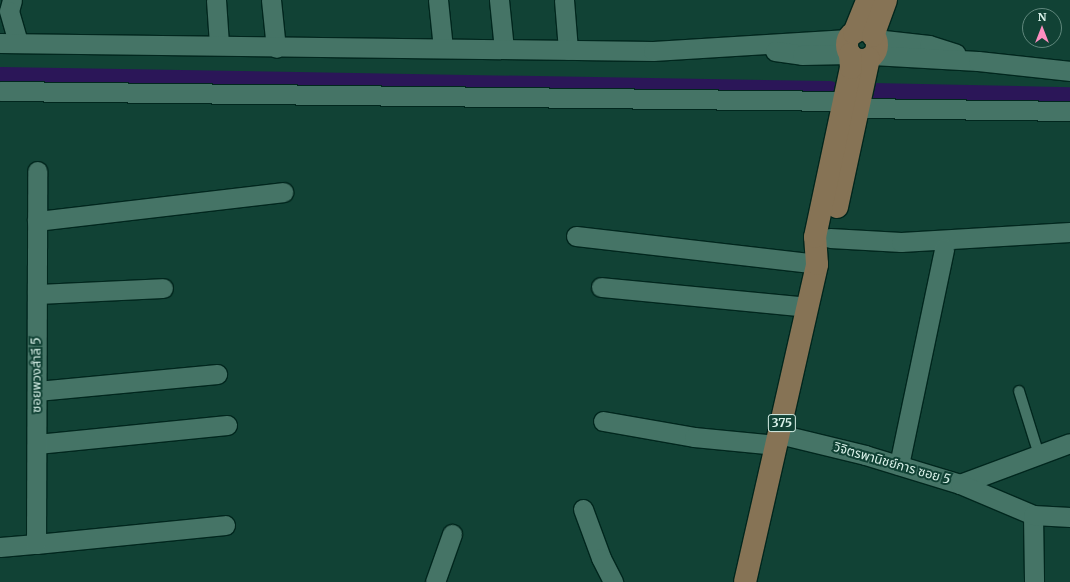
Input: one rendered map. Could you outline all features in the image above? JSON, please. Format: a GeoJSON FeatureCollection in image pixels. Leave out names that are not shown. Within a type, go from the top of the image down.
{"type":"FeatureCollection","features":[{"type":"Feature","properties":{"kind":"main road","name":"375"},"geometry":{"type":"LineString","coordinates":[[745,582],[817,264],[830,238],[851,105],[863,45],[867,0]]}},
{"type":"Feature","properties":{"kind":"main road","name":"375"},"geometry":{"type":"LineString","coordinates":[[863,45],[886,0]]}},
{"type":"Feature","properties":{"kind":"main road","name":"375"},"geometry":{"type":"LineString","coordinates":[[817,264],[815,238],[851,105]]}},
{"type":"Feature","properties":{"kind":"street"},"geometry":{"type":"LineString","coordinates":[[12,0],[9,11],[9,43],[219,44],[276,48],[443,48],[652,51],[740,46],[802,55],[863,45],[929,46],[978,61],[1070,71]]}},
{"type":"Feature","properties":{"kind":"street"},"geometry":{"type":"LineString","coordinates":[[216,0],[219,44]]}},
{"type":"Feature","properties":{"kind":"street"},"geometry":{"type":"LineString","coordinates":[[271,0],[276,48]]}},
{"type":"Feature","properties":{"kind":"street"},"geometry":{"type":"LineString","coordinates":[[438,0],[443,48]]}},
{"type":"Feature","properties":{"kind":"street"},"geometry":{"type":"LineString","coordinates":[[499,0],[504,49]]}},
{"type":"Feature","properties":{"kind":"street"},"geometry":{"type":"LineString","coordinates":[[564,0],[568,50]]}},
{"type":"Feature","properties":{"kind":"street"},"geometry":{"type":"LineString","coordinates":[[0,90],[851,105],[1070,111]]}},
{"type":"Feature","properties":{"kind":"street","name":"ซอยพวงสำลี 5"},"geometry":{"type":"LineString","coordinates":[[36,544],[37,171]]}},
{"type":"Feature","properties":{"kind":"street"},"geometry":{"type":"LineString","coordinates":[[37,221],[283,192]]}},
{"type":"Feature","properties":{"kind":"street"},"geometry":{"type":"LineString","coordinates":[[830,238],[901,242],[1070,232]]}},
{"type":"Feature","properties":{"kind":"street"},"geometry":{"type":"LineString","coordinates":[[576,236],[817,264]]}},
{"type":"Feature","properties":{"kind":"street"},"geometry":{"type":"LineString","coordinates":[[899,465],[944,249]]}},
{"type":"Feature","properties":{"kind":"street"},"geometry":{"type":"LineString","coordinates":[[601,287],[807,307]]}},
{"type":"Feature","properties":{"kind":"street"},"geometry":{"type":"LineString","coordinates":[[37,294],[163,288]]}},
{"type":"Feature","properties":{"kind":"street"},"geometry":{"type":"LineString","coordinates":[[37,391],[217,374]]}},
{"type":"Feature","properties":{"kind":"street","name":"วิจิตรพานิชย์การ ซอย 5"},"geometry":{"type":"LineString","coordinates":[[603,421],[694,437],[778,440],[899,465],[960,484],[1070,443]]}},
{"type":"Feature","properties":{"kind":"street"},"geometry":{"type":"LineString","coordinates":[[37,444],[227,425]]}},
{"type":"Feature","properties":{"kind":"street"},"geometry":{"type":"LineString","coordinates":[[960,484],[1033,515],[1070,517]]}},
{"type":"Feature","properties":{"kind":"street"},"geometry":{"type":"LineString","coordinates":[[583,509],[601,558],[613,582]]}},
{"type":"Feature","properties":{"kind":"street"},"geometry":{"type":"LineString","coordinates":[[1033,515],[1034,582]]}},
{"type":"Feature","properties":{"kind":"street"},"geometry":{"type":"LineString","coordinates":[[0,547],[226,525]]}},
{"type":"Feature","properties":{"kind":"street"},"geometry":{"type":"LineString","coordinates":[[435,582],[452,534]]}},
{"type":"Feature","properties":{"kind":"lane"},"geometry":{"type":"LineString","coordinates":[[1018,392],[1039,455]]}},
{"type":"Feature","properties":{"kind":"waterway"},"geometry":{"type":"LineString","coordinates":[[0,75],[830,89]]}},
{"type":"Feature","properties":{"kind":"waterway"},"geometry":{"type":"LineString","coordinates":[[872,91],[1070,95]]}}]}
